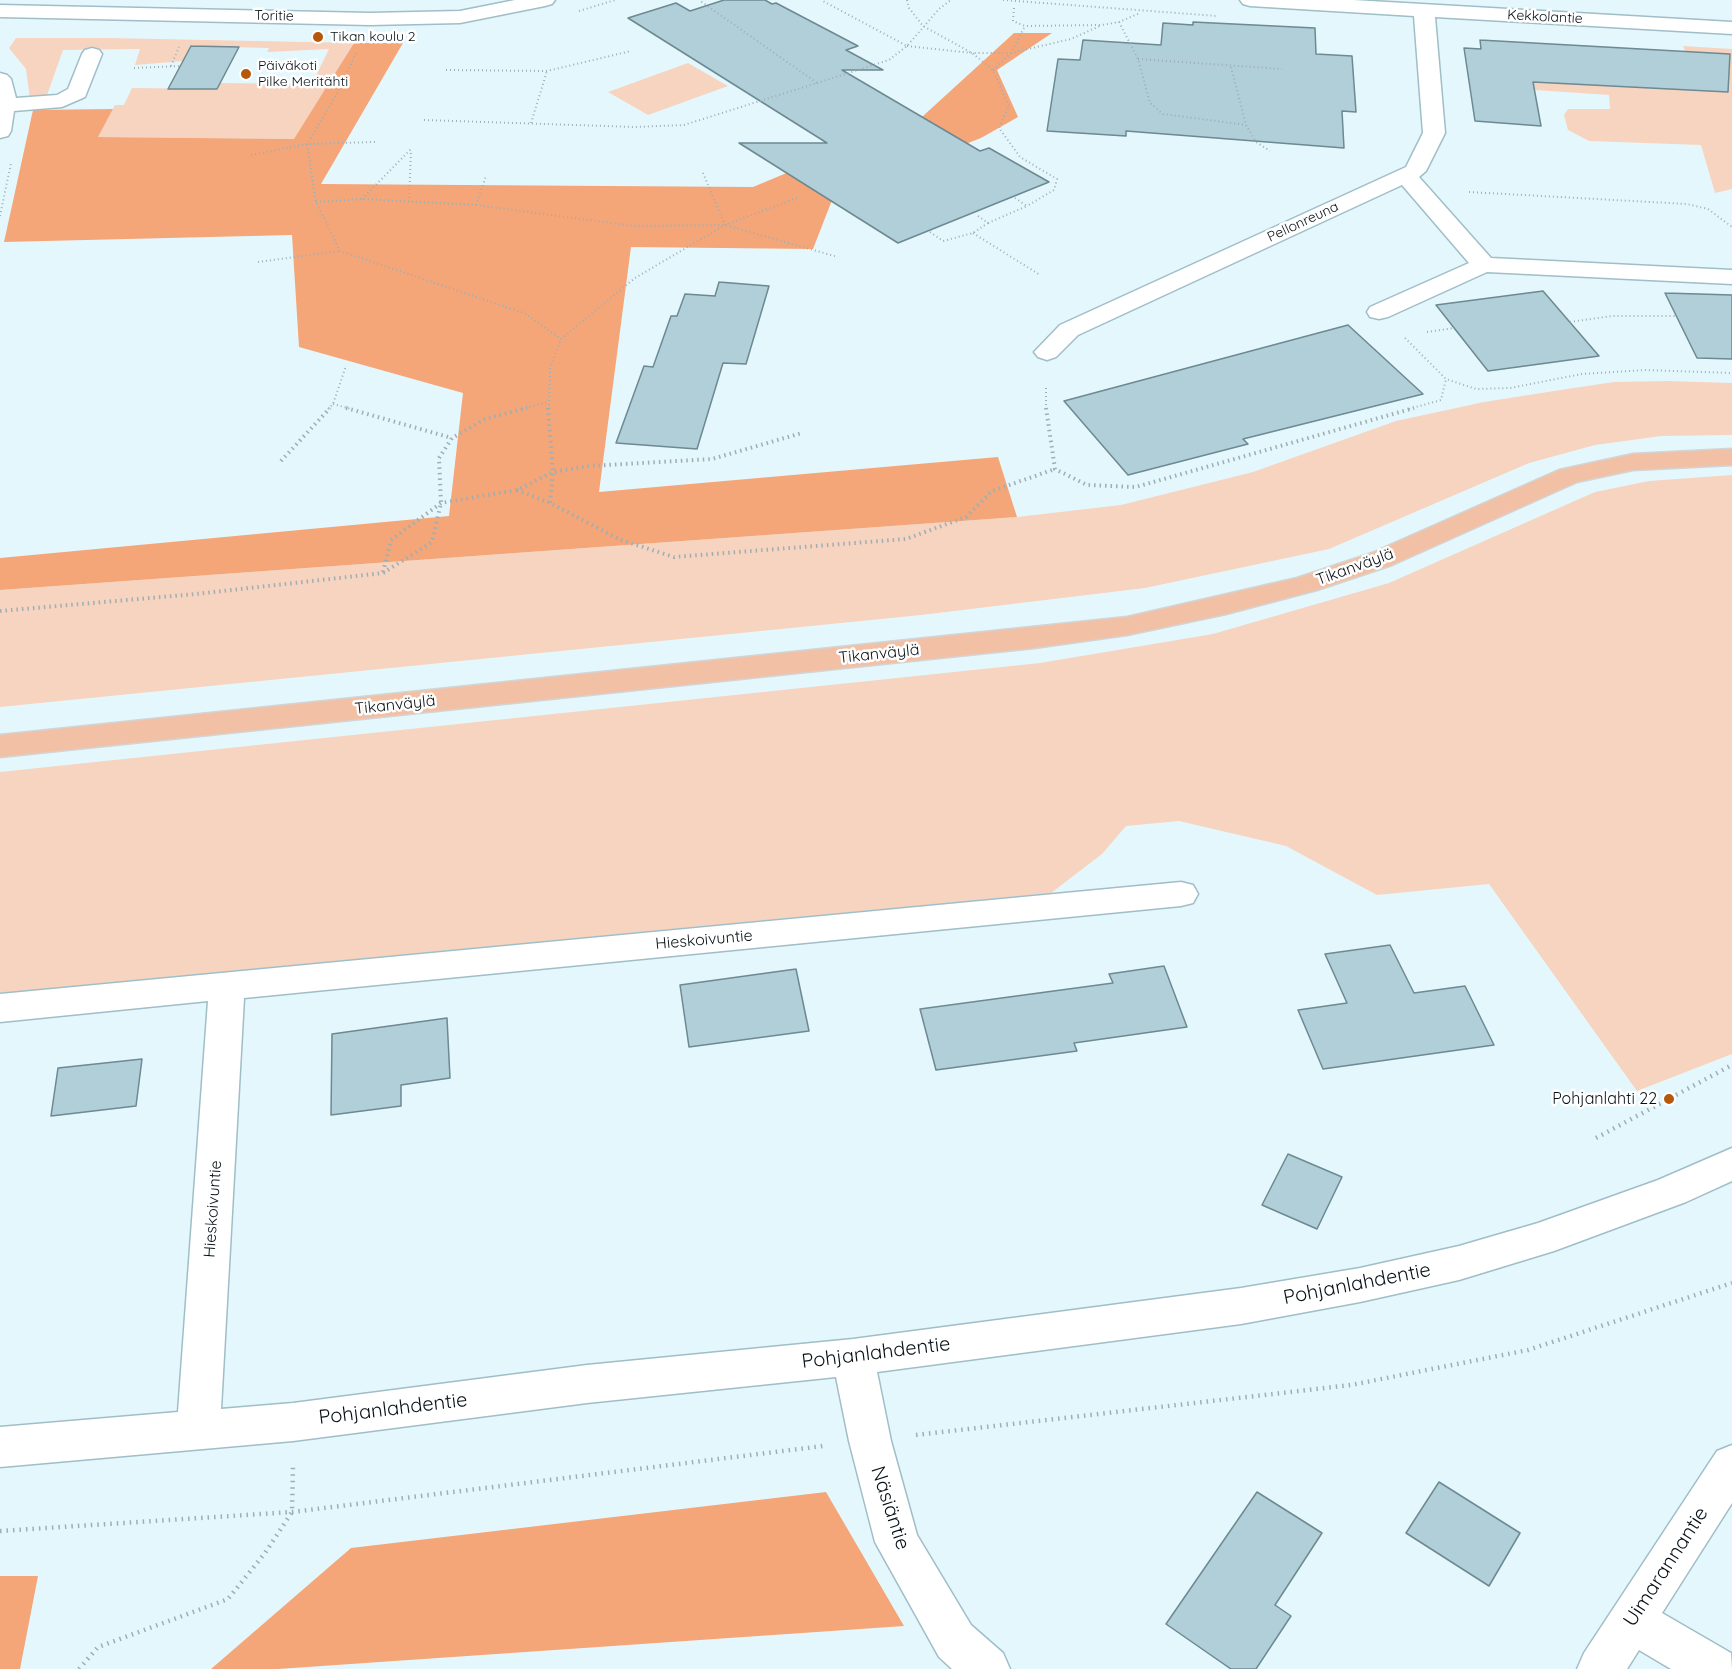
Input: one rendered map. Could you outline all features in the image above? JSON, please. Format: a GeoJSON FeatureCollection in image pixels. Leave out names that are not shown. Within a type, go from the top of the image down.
{"type":"FeatureCollection","features":[{"type":"Feature","properties":{"kind":"main road","name":"Tikanväylä"},"geometry":{"type":"LineString","coordinates":[[0,746],[1034,638],[1127,626],[1287,589],[1382,559],[1569,476],[1633,462],[1732,457]]}},
{"type":"Feature","properties":{"kind":"street","name":"Toritie"},"geometry":{"type":"LineString","coordinates":[[0,11],[150,7],[370,19],[460,17],[546,0]]}},
{"type":"Feature","properties":{"kind":"street","name":"Kekkolantie"},"geometry":{"type":"LineString","coordinates":[[1250,0],[1424,10],[1651,14],[1732,28]]}},
{"type":"Feature","properties":{"kind":"street","name":"Pellonreuna"},"geometry":{"type":"LineString","coordinates":[[1047,352],[1069,330],[1412,182],[1434,133],[1424,10]]}},
{"type":"Feature","properties":{"kind":"street"},"geometry":{"type":"LineString","coordinates":[[5,105],[62,101],[77,92],[92,54]]}},
{"type":"Feature","properties":{"kind":"street"},"geometry":{"type":"LineString","coordinates":[[0,79],[6,94],[0,131]]}},
{"type":"Feature","properties":{"kind":"street"},"geometry":{"type":"LineString","coordinates":[[1412,182],[1484,265]]}},
{"type":"Feature","properties":{"kind":"street"},"geometry":{"type":"LineString","coordinates":[[1379,312],[1484,265],[1732,277]]}},
{"type":"Feature","properties":{"kind":"street","name":"Hieskoivuntie"},"geometry":{"type":"LineString","coordinates":[[0,1008],[1181,894]]}},
{"type":"Feature","properties":{"kind":"street","name":"Hieskoivuntie"},"geometry":{"type":"LineString","coordinates":[[198,1432],[227,986]]}},
{"type":"Feature","properties":{"kind":"street","name":"Pohjanlahdentie"},"geometry":{"type":"LineString","coordinates":[[0,1447],[198,1432],[293,1422],[587,1384],[853,1357],[1241,1306],[1360,1286],[1459,1263],[1540,1239],[1672,1191],[1732,1164]]}},
{"type":"Feature","properties":{"kind":"street","name":"Näsiäntie"},"geometry":{"type":"LineString","coordinates":[[853,1357],[870,1441],[897,1542],[955,1641],[987,1669]]}},
{"type":"Feature","properties":{"kind":"street","name":"Uimarannantie"},"geometry":{"type":"LineString","coordinates":[[1600,1669],[1732,1465]]}},
{"type":"Feature","properties":{"kind":"street"},"geometry":{"type":"LineString","coordinates":[[1631,1620],[1715,1669]]}},
{"type":"Feature","properties":{"kind":"path"},"geometry":{"type":"LineString","coordinates":[[699,0],[817,83]]}},
{"type":"Feature","properties":{"kind":"path"},"geometry":{"type":"LineString","coordinates":[[820,0],[908,46],[972,53],[1011,53],[1071,39],[1102,25]]}},
{"type":"Feature","properties":{"kind":"path"},"geometry":{"type":"LineString","coordinates":[[907,0],[909,8],[923,26],[972,53],[993,70],[1009,106],[999,128],[1020,157],[1057,180],[1054,190],[973,233],[943,241],[930,232]]}},
{"type":"Feature","properties":{"kind":"path"},"geometry":{"type":"LineString","coordinates":[[424,120],[684,125],[889,60],[908,46],[923,26],[951,0]]}},
{"type":"Feature","properties":{"kind":"path"},"geometry":{"type":"LineString","coordinates":[[1014,8],[1012,21],[1025,26],[1102,25],[1119,22],[1142,12]]}},
{"type":"Feature","properties":{"kind":"path"},"geometry":{"type":"LineString","coordinates":[[1119,22],[1138,59],[1150,103],[1163,114],[1246,125]]}},
{"type":"Feature","properties":{"kind":"path"},"geometry":{"type":"LineString","coordinates":[[993,70],[1011,53],[1025,26]]}},
{"type":"Feature","properties":{"kind":"path"},"geometry":{"type":"LineString","coordinates":[[340,251],[316,202],[307,144],[337,94],[360,46]]}},
{"type":"Feature","properties":{"kind":"path"},"geometry":{"type":"LineString","coordinates":[[446,70],[547,71],[631,51]]}},
{"type":"Feature","properties":{"kind":"path"},"geometry":{"type":"LineString","coordinates":[[1138,59],[1282,69]]}},
{"type":"Feature","properties":{"kind":"path"},"geometry":{"type":"LineString","coordinates":[[134,68],[181,66]]}},
{"type":"Feature","properties":{"kind":"path"},"geometry":{"type":"LineString","coordinates":[[1231,67],[1246,125],[1256,142],[1269,151]]}},
{"type":"Feature","properties":{"kind":"path"},"geometry":{"type":"LineString","coordinates":[[531,123],[547,71]]}},
{"type":"Feature","properties":{"kind":"path"},"geometry":{"type":"LineString","coordinates":[[251,155],[307,144],[375,142]]}},
{"type":"Feature","properties":{"kind":"path"},"geometry":{"type":"LineString","coordinates":[[362,199],[411,149],[409,202]]}},
{"type":"Feature","properties":{"kind":"path"},"geometry":{"type":"LineString","coordinates":[[703,173],[725,225]]}},
{"type":"Feature","properties":{"kind":"path"},"geometry":{"type":"LineString","coordinates":[[476,205],[486,176]]}},
{"type":"Feature","properties":{"kind":"path"},"geometry":{"type":"LineString","coordinates":[[1412,182],[1687,204],[1708,209],[1732,227]]}},
{"type":"Feature","properties":{"kind":"path"},"geometry":{"type":"LineString","coordinates":[[550,503],[553,472],[548,402],[550,369],[561,339],[635,278],[725,225],[797,198]]}},
{"type":"Feature","properties":{"kind":"path"},"geometry":{"type":"LineString","coordinates":[[1015,198],[1027,206]]}},
{"type":"Feature","properties":{"kind":"path"},"geometry":{"type":"LineString","coordinates":[[316,202],[362,199],[476,205],[633,226],[725,225],[838,257]]}},
{"type":"Feature","properties":{"kind":"path"},"geometry":{"type":"LineString","coordinates":[[978,216],[988,223]]}},
{"type":"Feature","properties":{"kind":"path"},"geometry":{"type":"LineString","coordinates":[[973,233],[1040,275]]}},
{"type":"Feature","properties":{"kind":"path"},"geometry":{"type":"LineString","coordinates":[[258,262],[340,251],[524,314],[561,339]]}},
{"type":"Feature","properties":{"kind":"path"},"geometry":{"type":"LineString","coordinates":[[1379,312],[1446,379],[1476,389],[1510,387],[1582,374],[1624,372],[1732,374]]}},
{"type":"Feature","properties":{"kind":"path"},"geometry":{"type":"LineString","coordinates":[[1570,322],[1612,316],[1676,316]]}},
{"type":"Feature","properties":{"kind":"path"},"geometry":{"type":"LineString","coordinates":[[1047,352],[1045,404],[1055,469]]}},
{"type":"Feature","properties":{"kind":"path"},"geometry":{"type":"LineString","coordinates":[[281,461],[333,404],[346,366]]}},
{"type":"Feature","properties":{"kind":"path"},"geometry":{"type":"LineString","coordinates":[[517,490],[550,503],[621,540],[674,557],[906,539],[966,517],[992,491],[1055,469],[1087,485],[1136,487],[1441,400],[1446,379]]}},
{"type":"Feature","properties":{"kind":"path"},"geometry":{"type":"LineString","coordinates":[[0,610],[196,594],[383,573],[432,542],[441,503],[439,458],[452,438],[485,419],[548,402]]}},
{"type":"Feature","properties":{"kind":"path"},"geometry":{"type":"LineString","coordinates":[[333,404],[452,438]]}},
{"type":"Feature","properties":{"kind":"path"},"geometry":{"type":"LineString","coordinates":[[383,573],[391,540],[441,503],[517,490],[553,472],[589,466],[712,459],[802,433]]}},
{"type":"Feature","properties":{"kind":"path"},"geometry":{"type":"LineString","coordinates":[[1596,1138],[1732,1065]]}},
{"type":"Feature","properties":{"kind":"path"},"geometry":{"type":"LineString","coordinates":[[79,1669],[98,1647],[228,1599],[265,1553],[292,1512],[293,1422]]}},
{"type":"Feature","properties":{"kind":"shaded area"},"geometry":{"type":"Polygon","coordinates":[[[1014,33],[1052,33],[997,70],[1018,117],[981,138],[834,195],[813,249],[631,247],[599,492],[998,457],[1017,517],[0,590],[0,558],[449,516],[463,393],[299,347],[292,235],[4,242],[33,110],[113,109],[98,137],[294,139],[354,43],[403,43],[321,184],[753,187],[923,116],[1014,33]]]}},
{"type":"Feature","properties":{"kind":"shaded area"},"geometry":{"type":"Polygon","coordinates":[[[16,38],[354,43],[295,139],[98,137],[115,105],[124,105],[132,88],[216,89],[220,83],[312,84],[329,49],[267,52],[269,48],[192,46],[184,61],[135,65],[140,49],[63,50],[46,98],[30,99],[26,69],[9,48],[16,38]]]}},
{"type":"Feature","properties":{"kind":"shaded area"},"geometry":{"type":"Polygon","coordinates":[[[1683,46],[1732,49],[1732,189],[1715,193],[1701,145],[1589,141],[1568,130],[1564,115],[1568,109],[1610,109],[1609,95],[1535,90],[1533,82],[1688,90],[1692,70],[1683,46]]]}},
{"type":"Feature","properties":{"kind":"shaded area"},"geometry":{"type":"Polygon","coordinates":[[[688,63],[728,86],[648,115],[608,92],[688,63]]]}},
{"type":"Feature","properties":{"kind":"shaded area"},"geometry":{"type":"Polygon","coordinates":[[[1614,382],[1732,383],[1732,435],[1661,436],[1595,445],[1529,463],[1329,549],[1145,588],[921,615],[0,707],[0,590],[1017,517],[1121,505],[1253,472],[1396,421],[1484,402],[1614,382]]]}},
{"type":"Feature","properties":{"kind":"shaded area"},"geometry":{"type":"Polygon","coordinates":[[[1732,475],[1732,1054],[1637,1091],[1489,884],[1377,895],[1286,846],[1179,821],[1126,826],[1102,854],[1051,893],[0,993],[0,772],[1040,663],[1213,634],[1389,583],[1595,492],[1649,481],[1732,475]]]}},
{"type":"Feature","properties":{"kind":"shaded area"},"geometry":{"type":"Polygon","coordinates":[[[826,1492],[904,1626],[278,1669],[211,1669],[351,1548],[826,1492]]]}},
{"type":"Feature","properties":{"kind":"shaded area"},"geometry":{"type":"Polygon","coordinates":[[[0,1576],[38,1576],[20,1669],[0,1669],[0,1576]]]}},
{"type":"Feature","properties":{"kind":"building"},"geometry":{"type":"Polygon","coordinates":[[[724,0],[765,0],[772,4],[776,3],[858,46],[846,50],[883,70],[842,70],[980,151],[989,148],[1049,182],[898,243],[739,143],[827,143],[628,18],[676,3],[690,11],[724,0]]]}},
{"type":"Feature","properties":{"kind":"building"},"geometry":{"type":"Polygon","coordinates":[[[1193,22],[1315,28],[1316,54],[1352,56],[1356,112],[1342,111],[1344,148],[1126,131],[1126,136],[1047,131],[1058,59],[1080,60],[1083,40],[1161,45],[1163,23],[1193,25],[1193,22]]]}},
{"type":"Feature","properties":{"kind":"building"},"geometry":{"type":"Polygon","coordinates":[[[1480,40],[1730,54],[1728,92],[1533,82],[1541,126],[1475,121],[1464,48],[1481,49],[1480,40]]]}},
{"type":"Feature","properties":{"kind":"building"},"geometry":{"type":"Polygon","coordinates":[[[191,46],[239,47],[217,89],[168,89],[191,46]]]}},
{"type":"Feature","properties":{"kind":"building"},"geometry":{"type":"Polygon","coordinates":[[[719,282],[769,286],[746,364],[723,363],[697,449],[616,443],[644,366],[653,367],[671,316],[677,316],[685,294],[715,296],[719,282]]]}},
{"type":"Feature","properties":{"kind":"building"},"geometry":{"type":"Polygon","coordinates":[[[1543,291],[1599,356],[1488,371],[1436,305],[1543,291]]]}},
{"type":"Feature","properties":{"kind":"building"},"geometry":{"type":"Polygon","coordinates":[[[1665,293],[1732,295],[1732,359],[1697,358],[1665,293]]]}},
{"type":"Feature","properties":{"kind":"building"},"geometry":{"type":"Polygon","coordinates":[[[1348,325],[1423,394],[1243,439],[1248,444],[1128,475],[1064,401],[1348,325]]]}},
{"type":"Feature","properties":{"kind":"building"},"geometry":{"type":"Polygon","coordinates":[[[1390,945],[1414,993],[1465,986],[1494,1045],[1323,1069],[1298,1010],[1347,1003],[1325,954],[1390,945]]]}},
{"type":"Feature","properties":{"kind":"building"},"geometry":{"type":"Polygon","coordinates":[[[1164,966],[1187,1027],[1074,1043],[1077,1051],[936,1070],[920,1009],[1113,983],[1109,974],[1164,966]]]}},
{"type":"Feature","properties":{"kind":"building"},"geometry":{"type":"Polygon","coordinates":[[[796,969],[809,1031],[689,1047],[680,985],[796,969]]]}},
{"type":"Feature","properties":{"kind":"building"},"geometry":{"type":"Polygon","coordinates":[[[447,1018],[450,1078],[401,1085],[401,1106],[331,1115],[332,1034],[447,1018]]]}},
{"type":"Feature","properties":{"kind":"building"},"geometry":{"type":"Polygon","coordinates":[[[142,1059],[136,1106],[51,1116],[58,1068],[142,1059]]]}},
{"type":"Feature","properties":{"kind":"building"},"geometry":{"type":"Polygon","coordinates":[[[1288,1154],[1342,1177],[1317,1229],[1262,1205],[1288,1154]]]}},
{"type":"Feature","properties":{"kind":"building"},"geometry":{"type":"Polygon","coordinates":[[[1439,1482],[1520,1533],[1489,1586],[1406,1533],[1439,1482]]]}},
{"type":"Feature","properties":{"kind":"building"},"geometry":{"type":"Polygon","coordinates":[[[1257,1492],[1322,1533],[1275,1605],[1291,1616],[1256,1669],[1231,1669],[1166,1624],[1257,1492]]]}},
{"type":"Feature","properties":{"kind":"place","name":"Tikan koulu 2"},"geometry":{"type":"Point","coordinates":[318,37]}},
{"type":"Feature","properties":{"kind":"place","name":"Päiväkoti Pilke Meritähti"},"geometry":{"type":"Point","coordinates":[246,74]}},
{"type":"Feature","properties":{"kind":"place","name":"Pohjanlahti 22"},"geometry":{"type":"Point","coordinates":[1669,1099]}}]}
